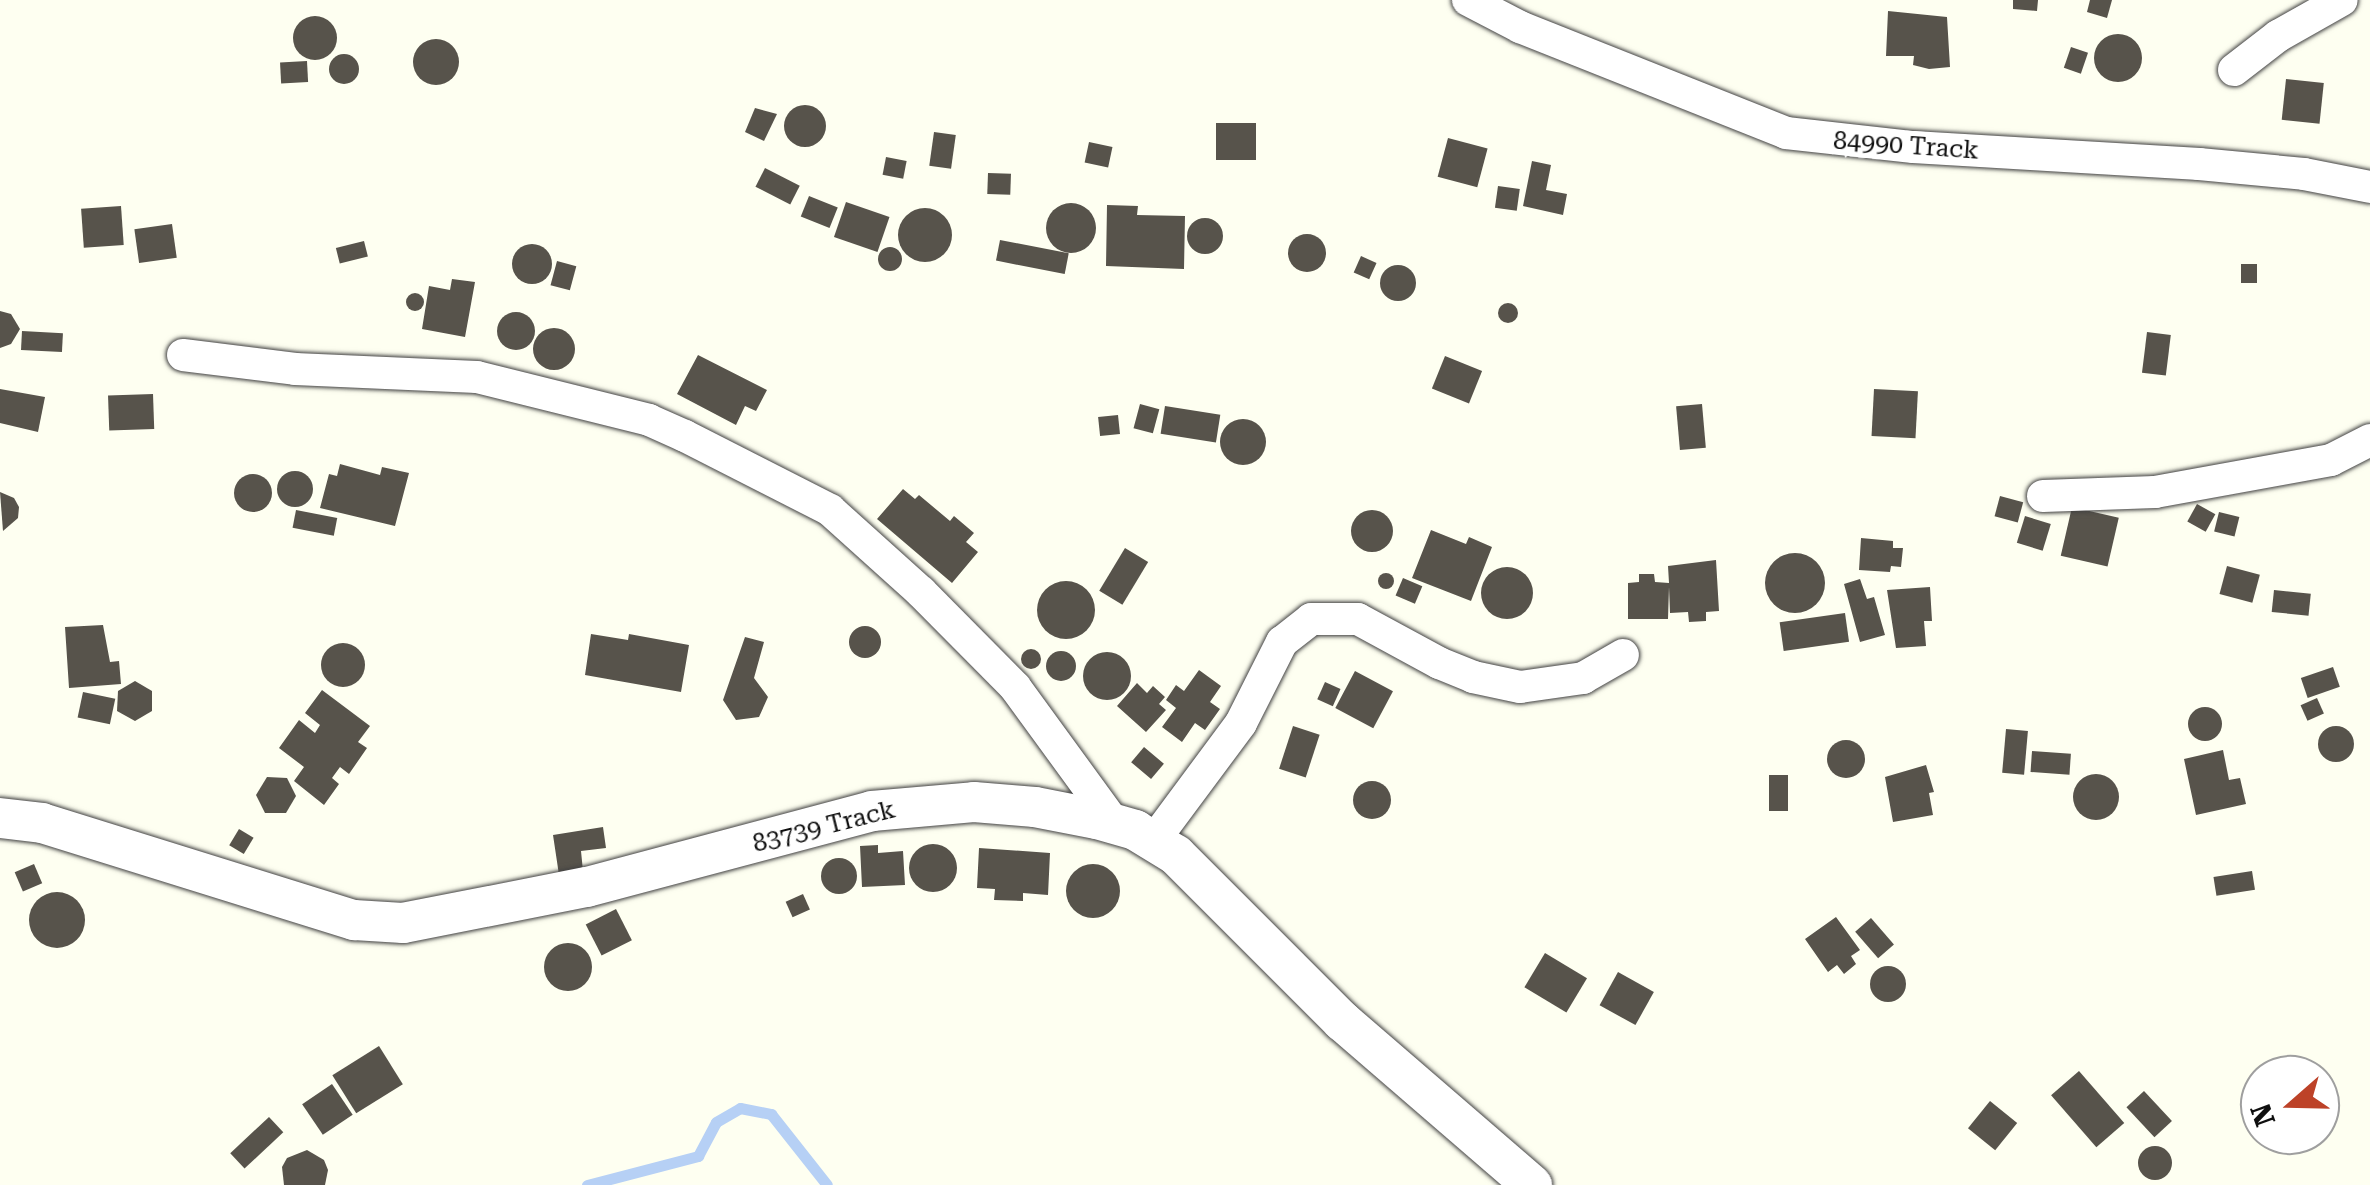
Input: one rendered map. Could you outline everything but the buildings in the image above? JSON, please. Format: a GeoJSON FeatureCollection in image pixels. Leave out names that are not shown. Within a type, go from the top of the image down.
{"type":"FeatureCollection","features":[{"type":"Feature","properties":{"kind":"street","name":"84990 Track"},"geometry":{"type":"LineString","coordinates":[[1468,0],[1520,27],[1653,82],[1753,122],[1806,137],[2199,164],[2304,174],[2370,187]]}},
{"type":"Feature","properties":{"kind":"street"},"geometry":{"type":"LineString","coordinates":[[2234,70],[2278,36],[2342,0]]}},
{"type":"Feature","properties":{"kind":"street"},"geometry":{"type":"LineString","coordinates":[[183,355],[294,369],[477,377],[650,420],[685,436],[830,510],[922,592],[1014,687],[1115,824]]}},
{"type":"Feature","properties":{"kind":"street"},"geometry":{"type":"LineString","coordinates":[[2043,496],[2155,492],[2331,460],[2370,440]]}},
{"type":"Feature","properties":{"kind":"street"},"geometry":{"type":"LineString","coordinates":[[1156,839],[1242,723],[1282,642],[1311,620],[1332,616],[1358,619],[1440,663],[1520,687],[1583,678],[1623,655]]}},
{"type":"Feature","properties":{"kind":"street","name":"83739 Track"},"geometry":{"type":"LineString","coordinates":[[0,818],[42,824],[354,920],[403,923],[587,887],[886,809],[974,802],[1035,807],[1115,824],[1156,839],[1214,890],[1342,1021],[1532,1185]]}},
{"type":"Feature","properties":{"kind":"waterway"},"geometry":{"type":"LineString","coordinates":[[587,1185],[698,1156],[716,1122],[740,1108],[771,1114],[827,1185]]}}]}
